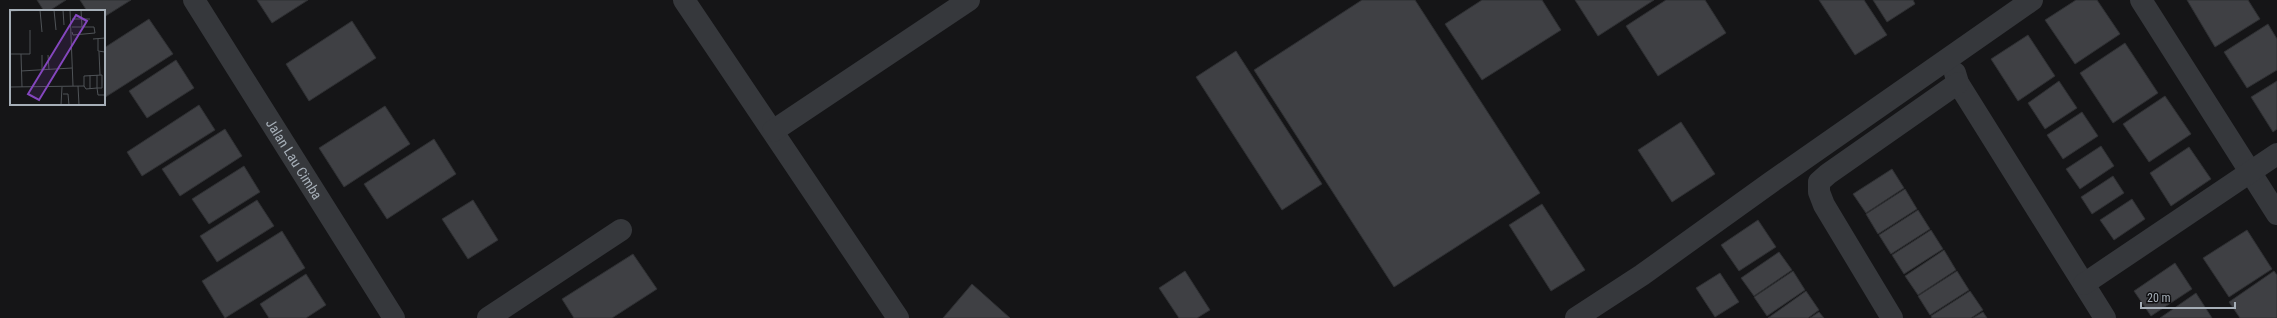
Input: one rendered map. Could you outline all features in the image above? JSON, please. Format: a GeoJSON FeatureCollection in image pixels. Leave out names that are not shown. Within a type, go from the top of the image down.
{"type":"FeatureCollection","features":[{"type":"Feature","properties":{"kind":"street","name":"Jalan Lau Cimba"},"geometry":{"type":"LineString","coordinates":[[194,0],[394,318]]}},
{"type":"Feature","properties":{"kind":"street"},"geometry":{"type":"LineString","coordinates":[[684,0],[898,318]]}},
{"type":"Feature","properties":{"kind":"street"},"geometry":{"type":"LineString","coordinates":[[773,131],[969,0]]}},
{"type":"Feature","properties":{"kind":"street"},"geometry":{"type":"LineString","coordinates":[[1576,318],[1642,275],[1770,182],[2032,0]]}},
{"type":"Feature","properties":{"kind":"street"},"geometry":{"type":"LineString","coordinates":[[2141,0],[2277,214]]}},
{"type":"Feature","properties":{"kind":"street"},"geometry":{"type":"LineString","coordinates":[[1892,318],[1824,205],[1819,192],[1819,182],[1956,78],[2105,318]]}},
{"type":"Feature","properties":{"kind":"street"},"geometry":{"type":"LineString","coordinates":[[2084,284],[2277,154]]}},
{"type":"Feature","properties":{"kind":"street"},"geometry":{"type":"LineString","coordinates":[[488,318],[620,230]]}},
{"type":"Feature","properties":{"kind":"building"},"geometry":{"type":"Polygon","coordinates":[[[37,0],[66,0],[51,10],[43,10],[37,0]]]}},
{"type":"Feature","properties":{"kind":"building"},"geometry":{"type":"Polygon","coordinates":[[[80,0],[131,0],[105,16],[105,10],[86,10],[80,0]]]}},
{"type":"Feature","properties":{"kind":"building"},"geometry":{"type":"Polygon","coordinates":[[[257,0],[308,0],[272,23],[257,0]]]}},
{"type":"Feature","properties":{"kind":"building"},"geometry":{"type":"Polygon","coordinates":[[[1362,0],[1415,0],[1540,193],[1394,287],[1254,70],[1362,0]]]}},
{"type":"Feature","properties":{"kind":"building"},"geometry":{"type":"Polygon","coordinates":[[[1482,0],[1542,0],[1561,30],[1482,80],[1445,24],[1482,0]]]}},
{"type":"Feature","properties":{"kind":"building"},"geometry":{"type":"Polygon","coordinates":[[[1575,0],[1654,0],[1598,36],[1575,0]]]}},
{"type":"Feature","properties":{"kind":"building"},"geometry":{"type":"Polygon","coordinates":[[[1666,0],[1705,0],[1726,33],[1658,76],[1626,26],[1666,0]]]}},
{"type":"Feature","properties":{"kind":"building"},"geometry":{"type":"Polygon","coordinates":[[[1819,0],[1864,0],[1887,35],[1855,55],[1819,0]]]}},
{"type":"Feature","properties":{"kind":"building"},"geometry":{"type":"Polygon","coordinates":[[[1873,0],[1913,0],[1915,4],[1887,22],[1873,0]]]}},
{"type":"Feature","properties":{"kind":"building"},"geometry":{"type":"Polygon","coordinates":[[[2076,0],[2097,0],[2120,34],[2075,64],[2045,20],[2076,0]]]}},
{"type":"Feature","properties":{"kind":"building"},"geometry":{"type":"Polygon","coordinates":[[[2187,0],[2248,0],[2260,19],[2215,47],[2187,0]]]}},
{"type":"Feature","properties":{"kind":"building"},"geometry":{"type":"Polygon","coordinates":[[[149,19],[173,54],[105,97],[105,47],[149,19]]]}},
{"type":"Feature","properties":{"kind":"building"},"geometry":{"type":"Polygon","coordinates":[[[352,21],[376,58],[309,101],[286,64],[352,21]]]}},
{"type":"Feature","properties":{"kind":"building"},"geometry":{"type":"Polygon","coordinates":[[[2268,24],[2277,39],[2277,70],[2247,88],[2224,52],[2268,24]]]}},
{"type":"Feature","properties":{"kind":"building"},"geometry":{"type":"Polygon","coordinates":[[[2028,35],[2055,76],[2018,101],[1991,59],[2028,35]]]}},
{"type":"Feature","properties":{"kind":"building"},"geometry":{"type":"Polygon","coordinates":[[[2125,43],[2158,93],[2113,123],[2080,73],[2125,43]]]}},
{"type":"Feature","properties":{"kind":"building"},"geometry":{"type":"Polygon","coordinates":[[[1236,51],[1322,184],[1282,210],[1196,77],[1236,51]]]}},
{"type":"Feature","properties":{"kind":"building"},"geometry":{"type":"Polygon","coordinates":[[[176,60],[194,88],[147,118],[129,91],[176,60]]]}},
{"type":"Feature","properties":{"kind":"building"},"geometry":{"type":"Polygon","coordinates":[[[2059,81],[2077,108],[2045,129],[2028,103],[2059,81]]]}},
{"type":"Feature","properties":{"kind":"building"},"geometry":{"type":"Polygon","coordinates":[[[2277,81],[2277,129],[2273,132],[2251,97],[2277,81]]]}},
{"type":"Feature","properties":{"kind":"building"},"geometry":{"type":"Polygon","coordinates":[[[2165,96],[2191,134],[2149,162],[2123,124],[2165,96]]]}},
{"type":"Feature","properties":{"kind":"building"},"geometry":{"type":"Polygon","coordinates":[[[199,105],[215,130],[142,176],[127,152],[199,105]]]}},
{"type":"Feature","properties":{"kind":"building"},"geometry":{"type":"Polygon","coordinates":[[[385,106],[410,144],[344,187],[319,148],[385,106]]]}},
{"type":"Feature","properties":{"kind":"building"},"geometry":{"type":"Polygon","coordinates":[[[2082,112],[2098,136],[2063,159],[2047,135],[2082,112]]]}},
{"type":"Feature","properties":{"kind":"building"},"geometry":{"type":"Polygon","coordinates":[[[1681,122],[1715,174],[1672,202],[1638,150],[1681,122]]]}},
{"type":"Feature","properties":{"kind":"building"},"geometry":{"type":"Polygon","coordinates":[[[225,129],[242,156],[180,196],[162,169],[225,129]]]}},
{"type":"Feature","properties":{"kind":"building"},"geometry":{"type":"Polygon","coordinates":[[[434,139],[456,174],[387,219],[364,184],[434,139]]]}},
{"type":"Feature","properties":{"kind":"building"},"geometry":{"type":"Polygon","coordinates":[[[2101,146],[2114,166],[2080,189],[2066,169],[2101,146]]]}},
{"type":"Feature","properties":{"kind":"building"},"geometry":{"type":"Polygon","coordinates":[[[2189,147],[2211,179],[2171,206],[2150,173],[2189,147]]]}},
{"type":"Feature","properties":{"kind":"building"},"geometry":{"type":"Polygon","coordinates":[[[244,166],[260,192],[209,224],[192,199],[244,166]]]}},
{"type":"Feature","properties":{"kind":"building"},"geometry":{"type":"Polygon","coordinates":[[[1892,169],[1904,188],[1866,213],[1853,194],[1892,169]]]}},
{"type":"Feature","properties":{"kind":"building"},"geometry":{"type":"Polygon","coordinates":[[[2113,176],[2124,193],[2092,214],[2081,197],[2113,176]]]}},
{"type":"Feature","properties":{"kind":"building"},"geometry":{"type":"Polygon","coordinates":[[[1905,189],[1917,209],[1878,234],[1866,214],[1905,189]]]}},
{"type":"Feature","properties":{"kind":"building"},"geometry":{"type":"Polygon","coordinates":[[[2132,199],[2145,219],[2114,240],[2100,220],[2132,199]]]}},
{"type":"Feature","properties":{"kind":"building"},"geometry":{"type":"Polygon","coordinates":[[[257,200],[274,226],[217,262],[200,236],[257,200]]]}},
{"type":"Feature","properties":{"kind":"building"},"geometry":{"type":"Polygon","coordinates":[[[473,200],[498,240],[468,259],[442,219],[473,200]]]}},
{"type":"Feature","properties":{"kind":"building"},"geometry":{"type":"Polygon","coordinates":[[[1542,204],[1585,270],[1551,291],[1509,225],[1542,204]]]}},
{"type":"Feature","properties":{"kind":"building"},"geometry":{"type":"Polygon","coordinates":[[[1918,210],[1930,229],[1891,254],[1879,235],[1918,210]]]}},
{"type":"Feature","properties":{"kind":"building"},"geometry":{"type":"Polygon","coordinates":[[[1758,220],[1776,247],[1739,271],[1721,245],[1758,220]]]}},
{"type":"Feature","properties":{"kind":"building"},"geometry":{"type":"Polygon","coordinates":[[[1931,230],[1943,249],[1904,274],[1892,255],[1931,230]]]}},
{"type":"Feature","properties":{"kind":"building"},"geometry":{"type":"Polygon","coordinates":[[[2247,230],[2272,269],[2229,297],[2203,258],[2247,230]]]}},
{"type":"Feature","properties":{"kind":"building"},"geometry":{"type":"Polygon","coordinates":[[[282,231],[305,268],[225,318],[202,281],[282,231]]]}},
{"type":"Feature","properties":{"kind":"building"},"geometry":{"type":"Polygon","coordinates":[[[1944,250],[1956,270],[1918,295],[1905,276],[1944,250]]]}},
{"type":"Feature","properties":{"kind":"building"},"geometry":{"type":"Polygon","coordinates":[[[1779,252],[1792,270],[1754,296],[1741,278],[1779,252]]]}},
{"type":"Feature","properties":{"kind":"building"},"geometry":{"type":"Polygon","coordinates":[[[633,254],[657,289],[612,318],[574,318],[562,299],[633,254]]]}},
{"type":"Feature","properties":{"kind":"building"},"geometry":{"type":"Polygon","coordinates":[[[2175,263],[2192,289],[2151,316],[2134,291],[2175,263]]]}},
{"type":"Feature","properties":{"kind":"building"},"geometry":{"type":"Polygon","coordinates":[[[1185,271],[1210,310],[1197,318],[1179,318],[1159,288],[1185,271]]]}},
{"type":"Feature","properties":{"kind":"building"},"geometry":{"type":"Polygon","coordinates":[[[1793,271],[1805,290],[1767,316],[1754,297],[1793,271]]]}},
{"type":"Feature","properties":{"kind":"building"},"geometry":{"type":"Polygon","coordinates":[[[1957,271],[1969,290],[1930,315],[1918,296],[1957,271]]]}},
{"type":"Feature","properties":{"kind":"building"},"geometry":{"type":"Polygon","coordinates":[[[2274,271],[2277,275],[2277,318],[2240,318],[2229,302],[2274,271]]]}},
{"type":"Feature","properties":{"kind":"building"},"geometry":{"type":"Polygon","coordinates":[[[1720,273],[1739,302],[1715,317],[1696,288],[1720,273]]]}},
{"type":"Feature","properties":{"kind":"building"},"geometry":{"type":"Polygon","coordinates":[[[306,274],[326,305],[306,318],[269,318],[260,304],[306,274]]]}},
{"type":"Feature","properties":{"kind":"building"},"geometry":{"type":"Polygon","coordinates":[[[972,284],[1010,318],[943,318],[972,284]]]}},
{"type":"Feature","properties":{"kind":"building"},"geometry":{"type":"Polygon","coordinates":[[[1806,291],[1819,310],[1808,318],[1768,318],[1806,291]]]}},
{"type":"Feature","properties":{"kind":"building"},"geometry":{"type":"Polygon","coordinates":[[[1970,291],[1983,310],[1971,318],[1932,318],[1931,316],[1970,291]]]}},
{"type":"Feature","properties":{"kind":"building"},"geometry":{"type":"Polygon","coordinates":[[[2196,293],[2212,318],[2160,318],[2196,293]]]}},
{"type":"Feature","properties":{"kind":"building"},"geometry":{"type":"Polygon","coordinates":[[[1819,312],[1824,318],[1810,318],[1819,312]]]}},
{"type":"Feature","properties":{"kind":"building"},"geometry":{"type":"Polygon","coordinates":[[[1983,312],[1987,318],[1973,318],[1983,312]]]}}]}
